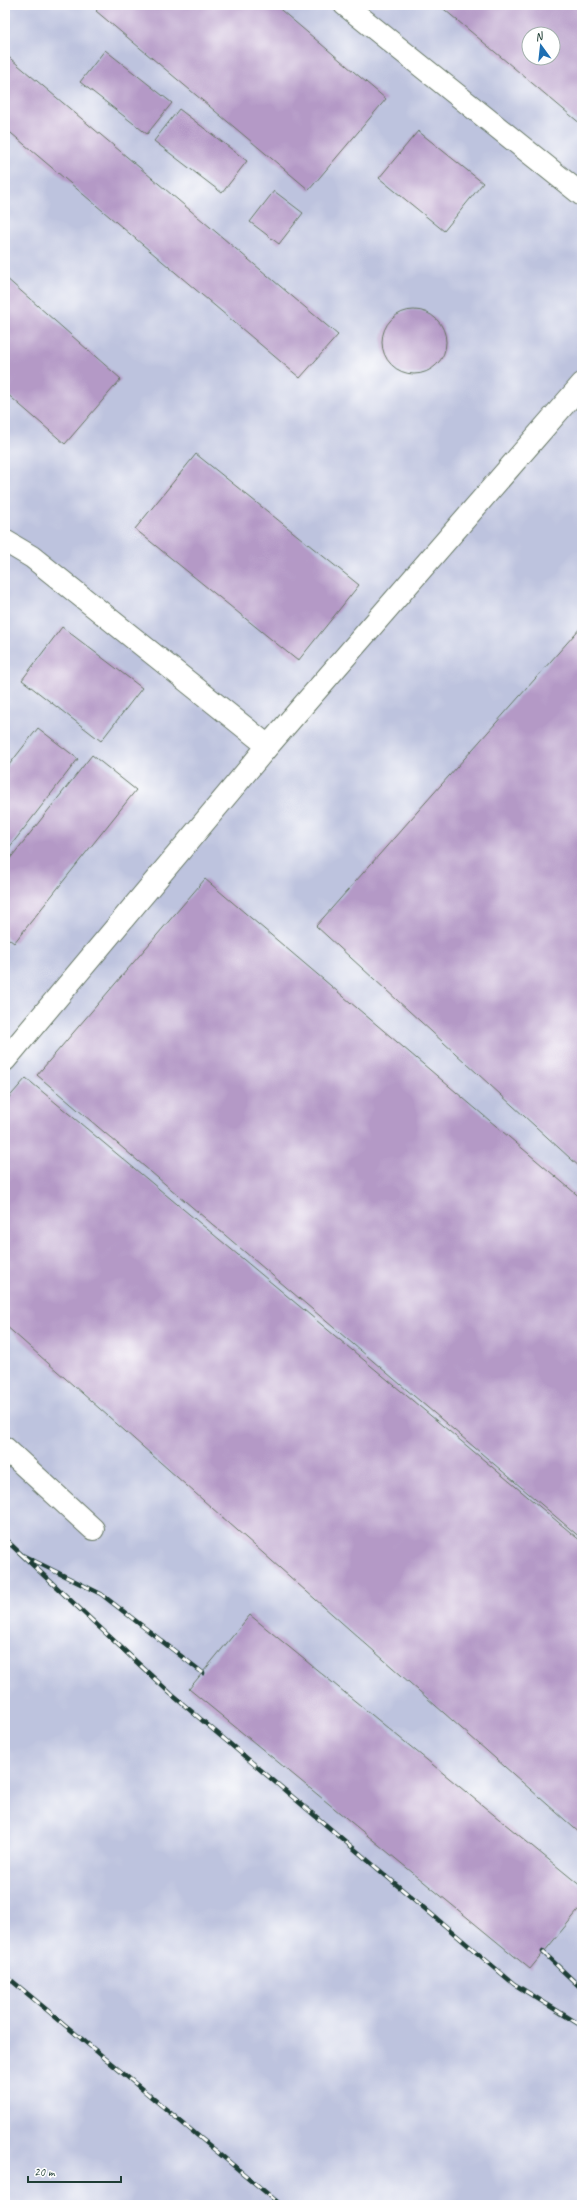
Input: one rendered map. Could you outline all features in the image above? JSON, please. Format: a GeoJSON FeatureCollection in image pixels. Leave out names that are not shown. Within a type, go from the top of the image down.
{"type":"FeatureCollection","features":[{"type":"Feature","properties":{"kind":"lane"},"geometry":{"type":"LineString","coordinates":[[346,5],[582,195]]}},
{"type":"Feature","properties":{"kind":"lane"},"geometry":{"type":"LineString","coordinates":[[5,1060],[268,746],[582,384]]}},
{"type":"Feature","properties":{"kind":"lane"},"geometry":{"type":"LineString","coordinates":[[5,541],[32,557],[268,746]]}},
{"type":"Feature","properties":{"kind":"lane"},"geometry":{"type":"LineString","coordinates":[[5,1448],[93,1529]]}},
{"type":"Feature","properties":{"kind":"shaded area"},"geometry":{"type":"Polygon","coordinates":[[[5,5],[582,5],[582,2205],[5,2205],[5,5]]]}},
{"type":"Feature","properties":{"kind":"building"},"geometry":{"type":"Polygon","coordinates":[[[102,5],[275,5],[386,99],[309,190],[96,11],[102,5]]]}},
{"type":"Feature","properties":{"kind":"building"},"geometry":{"type":"Polygon","coordinates":[[[439,5],[582,5],[582,125],[439,5]]]}},
{"type":"Feature","properties":{"kind":"building"},"geometry":{"type":"Polygon","coordinates":[[[105,50],[172,103],[147,134],[80,82],[105,50]]]}},
{"type":"Feature","properties":{"kind":"building"},"geometry":{"type":"Polygon","coordinates":[[[5,54],[338,335],[300,378],[5,128],[5,54]]]}},
{"type":"Feature","properties":{"kind":"building"},"geometry":{"type":"Polygon","coordinates":[[[179,109],[247,161],[222,193],[154,141],[179,109]]]}},
{"type":"Feature","properties":{"kind":"building"},"geometry":{"type":"Polygon","coordinates":[[[418,131],[483,183],[444,231],[379,178],[418,131]]]}},
{"type":"Feature","properties":{"kind":"building"},"geometry":{"type":"Polygon","coordinates":[[[274,191],[303,213],[279,244],[250,222],[274,191]]]}},
{"type":"Feature","properties":{"kind":"building"},"geometry":{"type":"Polygon","coordinates":[[[5,277],[121,379],[65,444],[5,392],[5,277]]]}},
{"type":"Feature","properties":{"kind":"building"},"geometry":{"type":"Polygon","coordinates":[[[408,310],[420,310],[437,319],[444,330],[446,342],[444,354],[437,365],[420,374],[408,374],[396,369],[387,360],[382,348],[382,336],[387,324],[396,315],[408,310]]]}},
{"type":"Feature","properties":{"kind":"building"},"geometry":{"type":"Polygon","coordinates":[[[196,454],[359,585],[298,661],[135,529],[196,454]]]}},
{"type":"Feature","properties":{"kind":"building"},"geometry":{"type":"Polygon","coordinates":[[[582,626],[582,1169],[316,926],[582,626]]]}},
{"type":"Feature","properties":{"kind":"building"},"geometry":{"type":"Polygon","coordinates":[[[62,627],[142,688],[101,741],[22,680],[62,627]]]}},
{"type":"Feature","properties":{"kind":"building"},"geometry":{"type":"Polygon","coordinates":[[[38,728],[78,759],[5,853],[5,770],[38,728]]]}},
{"type":"Feature","properties":{"kind":"building"},"geometry":{"type":"Polygon","coordinates":[[[92,755],[136,790],[14,943],[5,936],[5,865],[92,755]]]}},
{"type":"Feature","properties":{"kind":"building"},"geometry":{"type":"Polygon","coordinates":[[[205,879],[582,1199],[582,1539],[37,1075],[205,879]]]}},
{"type":"Feature","properties":{"kind":"building"},"geometry":{"type":"Polygon","coordinates":[[[26,1078],[582,1542],[582,1835],[5,1325],[5,1102],[26,1078]]]}},
{"type":"Feature","properties":{"kind":"building"},"geometry":{"type":"Polygon","coordinates":[[[250,1615],[582,1887],[582,1906],[530,1969],[189,1689],[250,1615]]]}},
{"type":"Feature","properties":{"kind":"railway"},"geometry":{"type":"LineString","coordinates":[[5,1539],[22,1555],[101,1594],[203,1673]]}},
{"type":"Feature","properties":{"kind":"railway"},"geometry":{"type":"LineString","coordinates":[[22,1555],[171,1694],[514,1984],[582,2026]]}},
{"type":"Feature","properties":{"kind":"railway"},"geometry":{"type":"LineString","coordinates":[[543,1952],[582,1989]]}},
{"type":"Feature","properties":{"kind":"railway"},"geometry":{"type":"LineString","coordinates":[[5,1975],[281,2205]]}}]}
